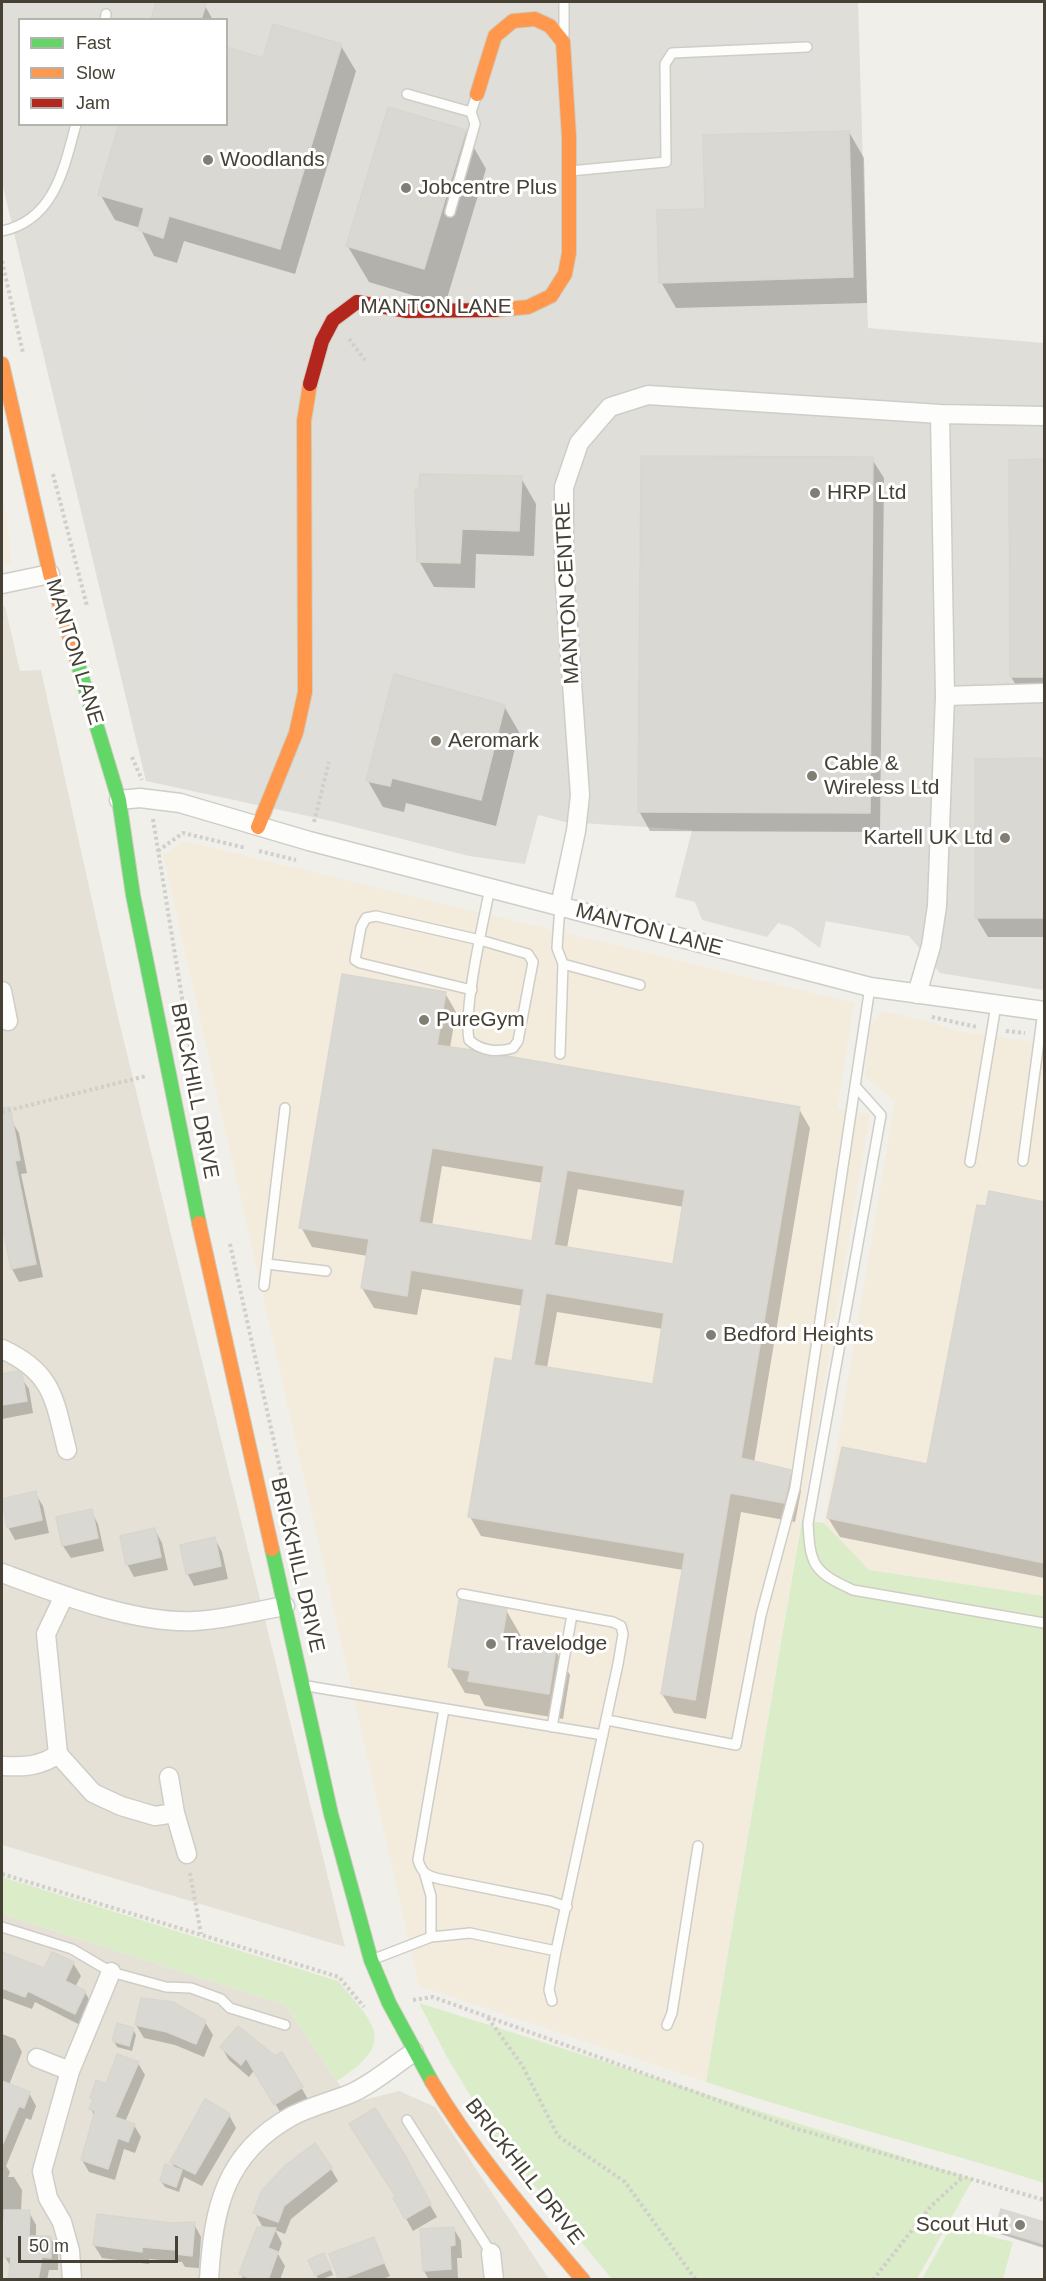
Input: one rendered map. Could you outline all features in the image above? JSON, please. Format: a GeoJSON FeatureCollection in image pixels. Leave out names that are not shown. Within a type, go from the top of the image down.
{"type":"FeatureCollection","features":[{"type":"Feature","properties":{"kind":"street"},"geometry":{"type":"LineString","coordinates":[[477,94],[495,36],[513,21],[535,19],[550,26],[563,42]]}},
{"type":"Feature","properties":{"kind":"street","name":"MANTON LANE"},"geometry":{"type":"LineString","coordinates":[[258,827],[296,733],[305,692],[304,421],[322,341],[333,320],[357,302],[407,311],[503,310],[528,307],[551,296],[565,274],[569,253],[563,42]]}},
{"type":"Feature","properties":{"kind":"street","name":"MANTON LANE"},"geometry":{"type":"LineString","coordinates":[[2,364],[50,574],[119,800],[150,799],[180,803],[309,841],[870,987],[1044,1011]]}},
{"type":"Feature","properties":{"kind":"street","name":"MANTON CENTRE"},"geometry":{"type":"LineString","coordinates":[[560,906],[576,831],[580,795],[564,570],[564,487],[579,444],[610,407],[648,395],[940,414],[1044,416]]}},
{"type":"Feature","properties":{"kind":"street"},"geometry":{"type":"LineString","coordinates":[[917,994],[931,946],[938,906],[945,696],[940,414]]}},
{"type":"Feature","properties":{"kind":"street"},"geometry":{"type":"LineString","coordinates":[[2,584],[50,574]]}},
{"type":"Feature","properties":{"kind":"street"},"geometry":{"type":"LineString","coordinates":[[945,696],[1044,693]]}},
{"type":"Feature","properties":{"kind":"street","name":"BRICKHILL DRIVE"},"geometry":{"type":"LineString","coordinates":[[119,800],[133,895],[185,1160],[331,1814],[371,1960],[389,2003],[414,2052],[464,2134],[504,2187],[583,2280]]}},
{"type":"Feature","properties":{"kind":"street"},"geometry":{"type":"LineString","coordinates":[[2,991],[8,1021]]}},
{"type":"Feature","properties":{"kind":"street"},"geometry":{"type":"LineString","coordinates":[[2,1349],[43,1376],[54,1398],[67,1450]]}},
{"type":"Feature","properties":{"kind":"street"},"geometry":{"type":"LineString","coordinates":[[2,1573],[64,1596],[151,1618],[193,1621],[285,1606]]}},
{"type":"Feature","properties":{"kind":"street"},"geometry":{"type":"LineString","coordinates":[[64,1596],[46,1634],[58,1755],[93,1793],[121,1806],[155,1816],[175,1813]]}},
{"type":"Feature","properties":{"kind":"street"},"geometry":{"type":"LineString","coordinates":[[2,1766],[22,1767],[46,1762],[58,1755]]}},
{"type":"Feature","properties":{"kind":"street"},"geometry":{"type":"LineString","coordinates":[[169,1777],[175,1813],[187,1854]]}},
{"type":"Feature","properties":{"kind":"street"},"geometry":{"type":"LineString","coordinates":[[72,2280],[70,2251],[62,2222],[48,2198],[42,2171],[70,2071],[111,1972]]}},
{"type":"Feature","properties":{"kind":"street"},"geometry":{"type":"LineString","coordinates":[[209,2280],[212,2232],[224,2186],[243,2155],[265,2133],[284,2121],[354,2092],[414,2052]]}},
{"type":"Feature","properties":{"kind":"street"},"geometry":{"type":"LineString","coordinates":[[37,2058],[70,2071]]}},
{"type":"Feature","properties":{"kind":"street"},"geometry":{"type":"LineString","coordinates":[[491,2253],[494,2280]]}},
{"type":"Feature","properties":{"kind":"lane"},"geometry":{"type":"LineString","coordinates":[[563,42],[564,2]]}},
{"type":"Feature","properties":{"kind":"lane"},"geometry":{"type":"LineString","coordinates":[[568,171],[666,162],[664,64],[672,52],[807,47]]}},
{"type":"Feature","properties":{"kind":"lane"},"geometry":{"type":"LineString","coordinates":[[406,94],[471,112]]}},
{"type":"Feature","properties":{"kind":"lane"},"geometry":{"type":"LineString","coordinates":[[450,212],[475,124],[471,112],[477,94]]}},
{"type":"Feature","properties":{"kind":"lane"},"geometry":{"type":"LineString","coordinates":[[2,231],[17,228],[39,212],[52,197],[63,176],[76,126]]}},
{"type":"Feature","properties":{"kind":"lane"},"geometry":{"type":"LineString","coordinates":[[472,990],[360,963],[355,960],[355,954],[366,918],[376,916],[480,940],[528,954],[533,962],[518,1041],[513,1048],[502,1052],[481,1048],[469,1040],[467,1031],[480,940],[490,888]]}},
{"type":"Feature","properties":{"kind":"lane"},"geometry":{"type":"LineString","coordinates":[[560,906],[557,948],[563,964],[560,1054]]}},
{"type":"Feature","properties":{"kind":"lane"},"geometry":{"type":"LineString","coordinates":[[563,964],[640,985]]}},
{"type":"Feature","properties":{"kind":"lane"},"geometry":{"type":"LineString","coordinates":[[606,1720],[736,1745],[761,1615],[788,1521],[801,1451],[838,1188],[870,987]]}},
{"type":"Feature","properties":{"kind":"lane"},"geometry":{"type":"LineString","coordinates":[[970,1162],[996,1005]]}},
{"type":"Feature","properties":{"kind":"lane"},"geometry":{"type":"LineString","coordinates":[[1023,1161],[1044,1011]]}},
{"type":"Feature","properties":{"kind":"lane"},"geometry":{"type":"LineString","coordinates":[[855,1086],[881,1115],[808,1523],[809,1554],[825,1577],[853,1590],[1044,1623]]}},
{"type":"Feature","properties":{"kind":"lane"},"geometry":{"type":"LineString","coordinates":[[264,1286],[285,1108]]}},
{"type":"Feature","properties":{"kind":"lane"},"geometry":{"type":"LineString","coordinates":[[267,1264],[326,1271]]}},
{"type":"Feature","properties":{"kind":"lane"},"geometry":{"type":"LineString","coordinates":[[462,1594],[613,1622],[621,1626],[623,1634],[556,1951],[549,1990],[552,2001]]}},
{"type":"Feature","properties":{"kind":"lane"},"geometry":{"type":"LineString","coordinates":[[552,1727],[572,1615]]}},
{"type":"Feature","properties":{"kind":"lane"},"geometry":{"type":"LineString","coordinates":[[304,1686],[603,1735]]}},
{"type":"Feature","properties":{"kind":"lane"},"geometry":{"type":"LineString","coordinates":[[431,1937],[431,1896],[418,1860],[444,1709]]}},
{"type":"Feature","properties":{"kind":"lane"},"geometry":{"type":"LineString","coordinates":[[667,2025],[672,2013],[698,1846]]}},
{"type":"Feature","properties":{"kind":"lane"},"geometry":{"type":"LineString","coordinates":[[425,1875],[550,1901],[567,1907]]}},
{"type":"Feature","properties":{"kind":"lane"},"geometry":{"type":"LineString","coordinates":[[2,1927],[72,1949],[111,1972],[166,1987],[191,1988],[221,1999],[230,2008],[285,2025]]}},
{"type":"Feature","properties":{"kind":"lane"},"geometry":{"type":"LineString","coordinates":[[371,1960],[431,1937],[470,1933],[556,1951]]}},
{"type":"Feature","properties":{"kind":"lane"},"geometry":{"type":"LineString","coordinates":[[407,2120],[491,2253]]}},
{"type":"Feature","properties":{"kind":"path"},"geometry":{"type":"LineString","coordinates":[[2,261],[24,356]]}},
{"type":"Feature","properties":{"kind":"path"},"geometry":{"type":"LineString","coordinates":[[52,468],[89,615]]}},
{"type":"Feature","properties":{"kind":"path"},"geometry":{"type":"LineString","coordinates":[[128,747],[150,799],[196,1085]]}},
{"type":"Feature","properties":{"kind":"path"},"geometry":{"type":"LineString","coordinates":[[309,841],[329,762]]}},
{"type":"Feature","properties":{"kind":"path"},"geometry":{"type":"LineString","coordinates":[[2,1112],[169,1070]]}},
{"type":"Feature","properties":{"kind":"path"},"geometry":{"type":"LineString","coordinates":[[229,1241],[296,1539]]}},
{"type":"Feature","properties":{"kind":"path"},"geometry":{"type":"LineString","coordinates":[[187,1854],[201,1934]]}},
{"type":"Feature","properties":{"kind":"path"},"geometry":{"type":"LineString","coordinates":[[2,1874],[339,1977],[368,2011],[389,2003],[433,1997],[794,2128],[1044,2200]]}},
{"type":"Feature","properties":{"kind":"path"},"geometry":{"type":"LineString","coordinates":[[410,1990],[418,2009]]}},
{"type":"Feature","properties":{"kind":"path"},"geometry":{"type":"LineString","coordinates":[[488,2018],[522,2065],[558,2136],[625,2182],[696,2280]]}},
{"type":"Feature","properties":{"kind":"path"},"geometry":{"type":"LineString","coordinates":[[873,2280],[931,2206],[963,2176]]}},
{"type":"Feature","properties":{"kind":"shaded area"},"geometry":{"type":"Polygon","coordinates":[[[2,2],[858,2],[868,328],[1044,343],[1044,990],[940,973],[909,936],[826,921],[820,948],[792,927],[778,923],[767,937],[702,920],[695,902],[675,897],[692,830],[565,822],[538,815],[525,864],[469,856],[331,821],[146,781],[2,183],[2,2]]]}},
{"type":"Feature","properties":{"kind":"shaded area"},"geometry":{"type":"Polygon","coordinates":[[[813,22],[814,74],[696,78],[694,25],[813,22]]]}},
{"type":"Feature","properties":{"kind":"shaded area"},"geometry":{"type":"Polygon","coordinates":[[[489,81],[535,97],[532,194],[514,258],[445,236],[489,81]]]}},
{"type":"Feature","properties":{"kind":"shaded area"},"geometry":{"type":"Polygon","coordinates":[[[529,322],[526,471],[408,469],[407,495],[403,495],[401,568],[524,571],[526,710],[373,668],[338,784],[308,774],[302,760],[316,719],[315,434],[337,358],[373,326],[529,322]]]}},
{"type":"Feature","properties":{"kind":"shaded area"},"geometry":{"type":"Polygon","coordinates":[[[126,328],[264,331],[263,342],[304,355],[288,408],[288,690],[285,708],[268,760],[201,738],[188,724],[185,475],[155,472],[153,427],[142,427],[126,328]]]}},
{"type":"Feature","properties":{"kind":"shaded area"},"geometry":{"type":"Polygon","coordinates":[[[2,491],[11,564],[2,565],[2,491]]]}},
{"type":"Feature","properties":{"kind":"shaded area"},"geometry":{"type":"Polygon","coordinates":[[[5,606],[20,671],[41,670],[117,1013],[345,1947],[2,1845],[2,607],[5,606]]]}},
{"type":"Feature","properties":{"kind":"shaded area"},"geometry":{"type":"Polygon","coordinates":[[[851,821],[913,821],[913,840],[922,841],[921,864],[909,936],[826,921],[851,821]]]}},
{"type":"Feature","properties":{"kind":"shaded area"},"geometry":{"type":"Polygon","coordinates":[[[185,841],[854,1003],[837,1109],[870,1114],[706,2082],[419,1986],[163,855],[185,841]]]}},
{"type":"Feature","properties":{"kind":"shaded area"},"geometry":{"type":"Polygon","coordinates":[[[883,1011],[935,1023],[951,1030],[1044,1043],[1044,1596],[869,1570],[824,1523],[895,1101],[865,1076],[870,1026],[883,1011]]]}},
{"type":"Feature","properties":{"kind":"shaded area"},"geometry":{"type":"Polygon","coordinates":[[[2,1914],[285,2005],[352,2103],[399,2091],[435,2107],[549,2279],[2,2279],[2,1914]]]}},
{"type":"Feature","properties":{"kind":"green space"},"geometry":{"type":"Polygon","coordinates":[[[802,1520],[824,1523],[869,1570],[1044,1596],[1044,2183],[706,2082],[802,1520]]]}},
{"type":"Feature","properties":{"kind":"green space"},"geometry":{"type":"Polygon","coordinates":[[[2,1877],[338,1981],[370,2022],[374,2033],[374,2044],[368,2055],[356,2067],[337,2081],[285,2005],[2,1914],[2,1877]]]}},
{"type":"Feature","properties":{"kind":"green space"},"geometry":{"type":"Polygon","coordinates":[[[419,2003],[973,2179],[917,2279],[612,2279],[498,2142],[447,2057],[419,2003]]]}},
{"type":"Feature","properties":{"kind":"green space"},"geometry":{"type":"Polygon","coordinates":[[[951,2227],[1013,2242],[1003,2279],[922,2279],[951,2227]]]}},
{"type":"Feature","properties":{"kind":"building"},"geometry":{"type":"Polygon","coordinates":[[[156,2],[206,4],[202,18],[152,18],[156,2]]]}},
{"type":"Feature","properties":{"kind":"building","name":"Woodlands"},"geometry":{"type":"Polygon","coordinates":[[[273,24],[342,44],[280,249],[169,216],[163,238],[138,230],[144,208],[98,195],[118,126],[228,126],[228,48],[263,58],[273,24]]]}},
{"type":"Feature","properties":{"kind":"building","name":"Jobcentre Plus"},"geometry":{"type":"Polygon","coordinates":[[[388,107],[466,130],[424,269],[346,246],[388,107]]]}},
{"type":"Feature","properties":{"kind":"building"},"geometry":{"type":"Polygon","coordinates":[[[849,131],[853,277],[659,283],[657,210],[705,209],[703,135],[849,131]]]}},
{"type":"Feature","properties":{"kind":"building"},"geometry":{"type":"Polygon","coordinates":[[[641,456],[873,457],[870,813],[638,812],[641,456]]]}},
{"type":"Feature","properties":{"kind":"building"},"geometry":{"type":"Polygon","coordinates":[[[1044,459],[1044,677],[1010,677],[1009,460],[1044,459]]]}},
{"type":"Feature","properties":{"kind":"building"},"geometry":{"type":"Polygon","coordinates":[[[420,474],[522,476],[519,531],[462,529],[460,563],[417,562],[415,490],[419,490],[420,474]]]}},
{"type":"Feature","properties":{"kind":"building","name":"Aeromark"},"geometry":{"type":"Polygon","coordinates":[[[394,674],[505,705],[481,800],[392,778],[390,786],[366,781],[394,674]]]}},
{"type":"Feature","properties":{"kind":"building","name":"Kartell UK Ltd"},"geometry":{"type":"Polygon","coordinates":[[[1044,758],[1044,918],[975,918],[975,759],[1044,758]]]}},
{"type":"Feature","properties":{"kind":"building","name":"Bedford Heights"},"geometry":{"type":"Polygon","coordinates":[[[342,974],[446,992],[437,1045],[472,1050],[489,1057],[507,1056],[800,1107],[741,1458],[791,1470],[788,1487],[784,1503],[730,1493],[695,1700],[661,1694],[685,1553],[468,1517],[495,1358],[512,1361],[524,1289],[411,1270],[407,1296],[361,1288],[369,1239],[299,1228],[342,974]],[[432,1148],[419,1222],[532,1241],[544,1166],[432,1148]],[[567,1170],[554,1245],[673,1264],[685,1190],[567,1170]],[[546,1293],[534,1365],[653,1384],[664,1313],[546,1293]]]}},
{"type":"Feature","properties":{"kind":"building"},"geometry":{"type":"Polygon","coordinates":[[[10,1107],[20,1160],[15,1161],[36,1264],[11,1269],[2,1223],[2,1108],[10,1107]]]}},
{"type":"Feature","properties":{"kind":"building"},"geometry":{"type":"Polygon","coordinates":[[[989,1191],[1044,1202],[1044,1563],[827,1518],[842,1447],[927,1464],[977,1205],[986,1206],[989,1191]]]}},
{"type":"Feature","properties":{"kind":"building"},"geometry":{"type":"Polygon","coordinates":[[[18,1371],[22,1374],[27,1401],[2,1405],[2,1374],[18,1371]]]}},
{"type":"Feature","properties":{"kind":"building"},"geometry":{"type":"Polygon","coordinates":[[[36,1491],[42,1520],[7,1528],[2,1499],[36,1491]]]}},
{"type":"Feature","properties":{"kind":"building"},"geometry":{"type":"Polygon","coordinates":[[[92,1509],[98,1538],[62,1546],[56,1517],[92,1509]]]}},
{"type":"Feature","properties":{"kind":"building"},"geometry":{"type":"Polygon","coordinates":[[[155,1528],[161,1557],[126,1565],[120,1536],[155,1528]]]}},
{"type":"Feature","properties":{"kind":"building"},"geometry":{"type":"Polygon","coordinates":[[[215,1537],[221,1566],[186,1574],[180,1545],[215,1537]]]}},
{"type":"Feature","properties":{"kind":"building","name":"Travelodge"},"geometry":{"type":"Polygon","coordinates":[[[459,1600],[507,1609],[502,1639],[556,1648],[549,1694],[468,1681],[470,1671],[448,1667],[459,1600]]]}},
{"type":"Feature","properties":{"kind":"building"},"geometry":{"type":"Polygon","coordinates":[[[2,1952],[44,1968],[52,1952],[74,1962],[65,1981],[86,1991],[75,2014],[28,1991],[25,1997],[2,1988],[2,1952]]]}},
{"type":"Feature","properties":{"kind":"building"},"geometry":{"type":"Polygon","coordinates":[[[141,1998],[173,2002],[206,2021],[196,2044],[167,2032],[135,2025],[141,1998]]]}},
{"type":"Feature","properties":{"kind":"building"},"geometry":{"type":"Polygon","coordinates":[[[117,2023],[134,2028],[129,2046],[112,2041],[117,2023]]]}},
{"type":"Feature","properties":{"kind":"building"},"geometry":{"type":"Polygon","coordinates":[[[238,2026],[275,2056],[282,2052],[303,2087],[274,2105],[246,2058],[241,2065],[220,2047],[238,2026]]]}},
{"type":"Feature","properties":{"kind":"building"},"geometry":{"type":"Polygon","coordinates":[[[117,2054],[139,2062],[115,2117],[135,2124],[128,2142],[118,2138],[108,2169],[81,2160],[95,2111],[89,2109],[96,2080],[106,2084],[117,2054]]]}},
{"type":"Feature","properties":{"kind":"building"},"geometry":{"type":"Polygon","coordinates":[[[2,2081],[30,2092],[24,2108],[19,2106],[2,2146],[2,2081]]]}},
{"type":"Feature","properties":{"kind":"building"},"geometry":{"type":"Polygon","coordinates":[[[205,2099],[230,2114],[195,2174],[170,2162],[205,2099]]]}},
{"type":"Feature","properties":{"kind":"building"},"geometry":{"type":"Polygon","coordinates":[[[375,2108],[406,2157],[431,2204],[405,2219],[393,2198],[396,2197],[349,2124],[375,2108]]]}},
{"type":"Feature","properties":{"kind":"building"},"geometry":{"type":"Polygon","coordinates":[[[315,2143],[332,2168],[284,2206],[278,2222],[253,2213],[262,2190],[286,2165],[315,2143]]]}},
{"type":"Feature","properties":{"kind":"building"},"geometry":{"type":"Polygon","coordinates":[[[165,2164],[182,2170],[176,2187],[160,2181],[165,2164]]]}},
{"type":"Feature","properties":{"kind":"building","name":"Scout Hut"},"geometry":{"type":"Polygon","coordinates":[[[1001,2209],[1044,2222],[1044,2244],[995,2229],[1001,2209]]]}},
{"type":"Feature","properties":{"kind":"building"},"geometry":{"type":"Polygon","coordinates":[[[4,2210],[30,2210],[29,2236],[51,2236],[51,2258],[42,2257],[38,2280],[8,2280],[11,2257],[4,2257],[4,2210]]]}},
{"type":"Feature","properties":{"kind":"building"},"geometry":{"type":"Polygon","coordinates":[[[97,2214],[171,2223],[195,2222],[192,2256],[176,2254],[176,2250],[142,2247],[142,2252],[93,2245],[97,2214]]]}},
{"type":"Feature","properties":{"kind":"building"},"geometry":{"type":"Polygon","coordinates":[[[257,2227],[276,2228],[268,2248],[278,2252],[268,2280],[254,2280],[239,2274],[257,2227]]]}},
{"type":"Feature","properties":{"kind":"building"},"geometry":{"type":"Polygon","coordinates":[[[454,2227],[455,2245],[450,2246],[451,2269],[423,2271],[420,2229],[454,2227]]]}},
{"type":"Feature","properties":{"kind":"building"},"geometry":{"type":"Polygon","coordinates":[[[374,2237],[384,2263],[339,2280],[329,2254],[374,2237]]]}},
{"type":"Feature","properties":{"kind":"building"},"geometry":{"type":"Polygon","coordinates":[[[324,2253],[331,2269],[315,2276],[308,2260],[324,2253]]]}},
{"type":"Feature","properties":{"kind":"traffic: fast"},"geometry":{"type":"LineString","coordinates":[[77,661],[119,800],[133,895],[199,1223]]}},
{"type":"Feature","properties":{"kind":"traffic: fast"},"geometry":{"type":"LineString","coordinates":[[272,1549],[331,1814],[371,1960],[389,2003],[432,2082]]}},
{"type":"Feature","properties":{"kind":"traffic: slow"},"geometry":{"type":"LineString","coordinates":[[477,94],[495,36],[513,21],[535,19],[550,26],[563,42],[569,137],[569,253],[565,274],[551,296],[528,307],[496,310]]}},
{"type":"Feature","properties":{"kind":"traffic: slow"},"geometry":{"type":"LineString","coordinates":[[2,364],[50,574],[77,661]]}},
{"type":"Feature","properties":{"kind":"traffic: slow"},"geometry":{"type":"LineString","coordinates":[[258,827],[296,733],[305,692],[304,421],[310,384]]}},
{"type":"Feature","properties":{"kind":"traffic: slow"},"geometry":{"type":"LineString","coordinates":[[199,1223],[272,1549]]}},
{"type":"Feature","properties":{"kind":"traffic: slow"},"geometry":{"type":"LineString","coordinates":[[432,2082],[484,2159],[583,2280]]}},
{"type":"Feature","properties":{"kind":"traffic: jam"},"geometry":{"type":"LineString","coordinates":[[310,384],[322,341],[333,320],[357,302],[407,311],[496,310]]}},
{"type":"Feature","properties":{"kind":"place","name":"Woodlands"},"geometry":{"type":"Point","coordinates":[208,160]}},
{"type":"Feature","properties":{"kind":"place","name":"Jobcentre Plus"},"geometry":{"type":"Point","coordinates":[406,188]}},
{"type":"Feature","properties":{"kind":"place","name":"HRP Ltd"},"geometry":{"type":"Point","coordinates":[815,493]}},
{"type":"Feature","properties":{"kind":"place","name":"Aeromark"},"geometry":{"type":"Point","coordinates":[436,741]}},
{"type":"Feature","properties":{"kind":"place","name":"Cable & Wireless Ltd"},"geometry":{"type":"Point","coordinates":[812,776]}},
{"type":"Feature","properties":{"kind":"place","name":"Kartell UK Ltd"},"geometry":{"type":"Point","coordinates":[1005,838]}},
{"type":"Feature","properties":{"kind":"place","name":"PureGym"},"geometry":{"type":"Point","coordinates":[424,1020]}},
{"type":"Feature","properties":{"kind":"place","name":"Bedford Heights"},"geometry":{"type":"Point","coordinates":[711,1335]}},
{"type":"Feature","properties":{"kind":"place","name":"Travelodge"},"geometry":{"type":"Point","coordinates":[491,1644]}},
{"type":"Feature","properties":{"kind":"place","name":"Scout Hut"},"geometry":{"type":"Point","coordinates":[1020,2225]}}]}
